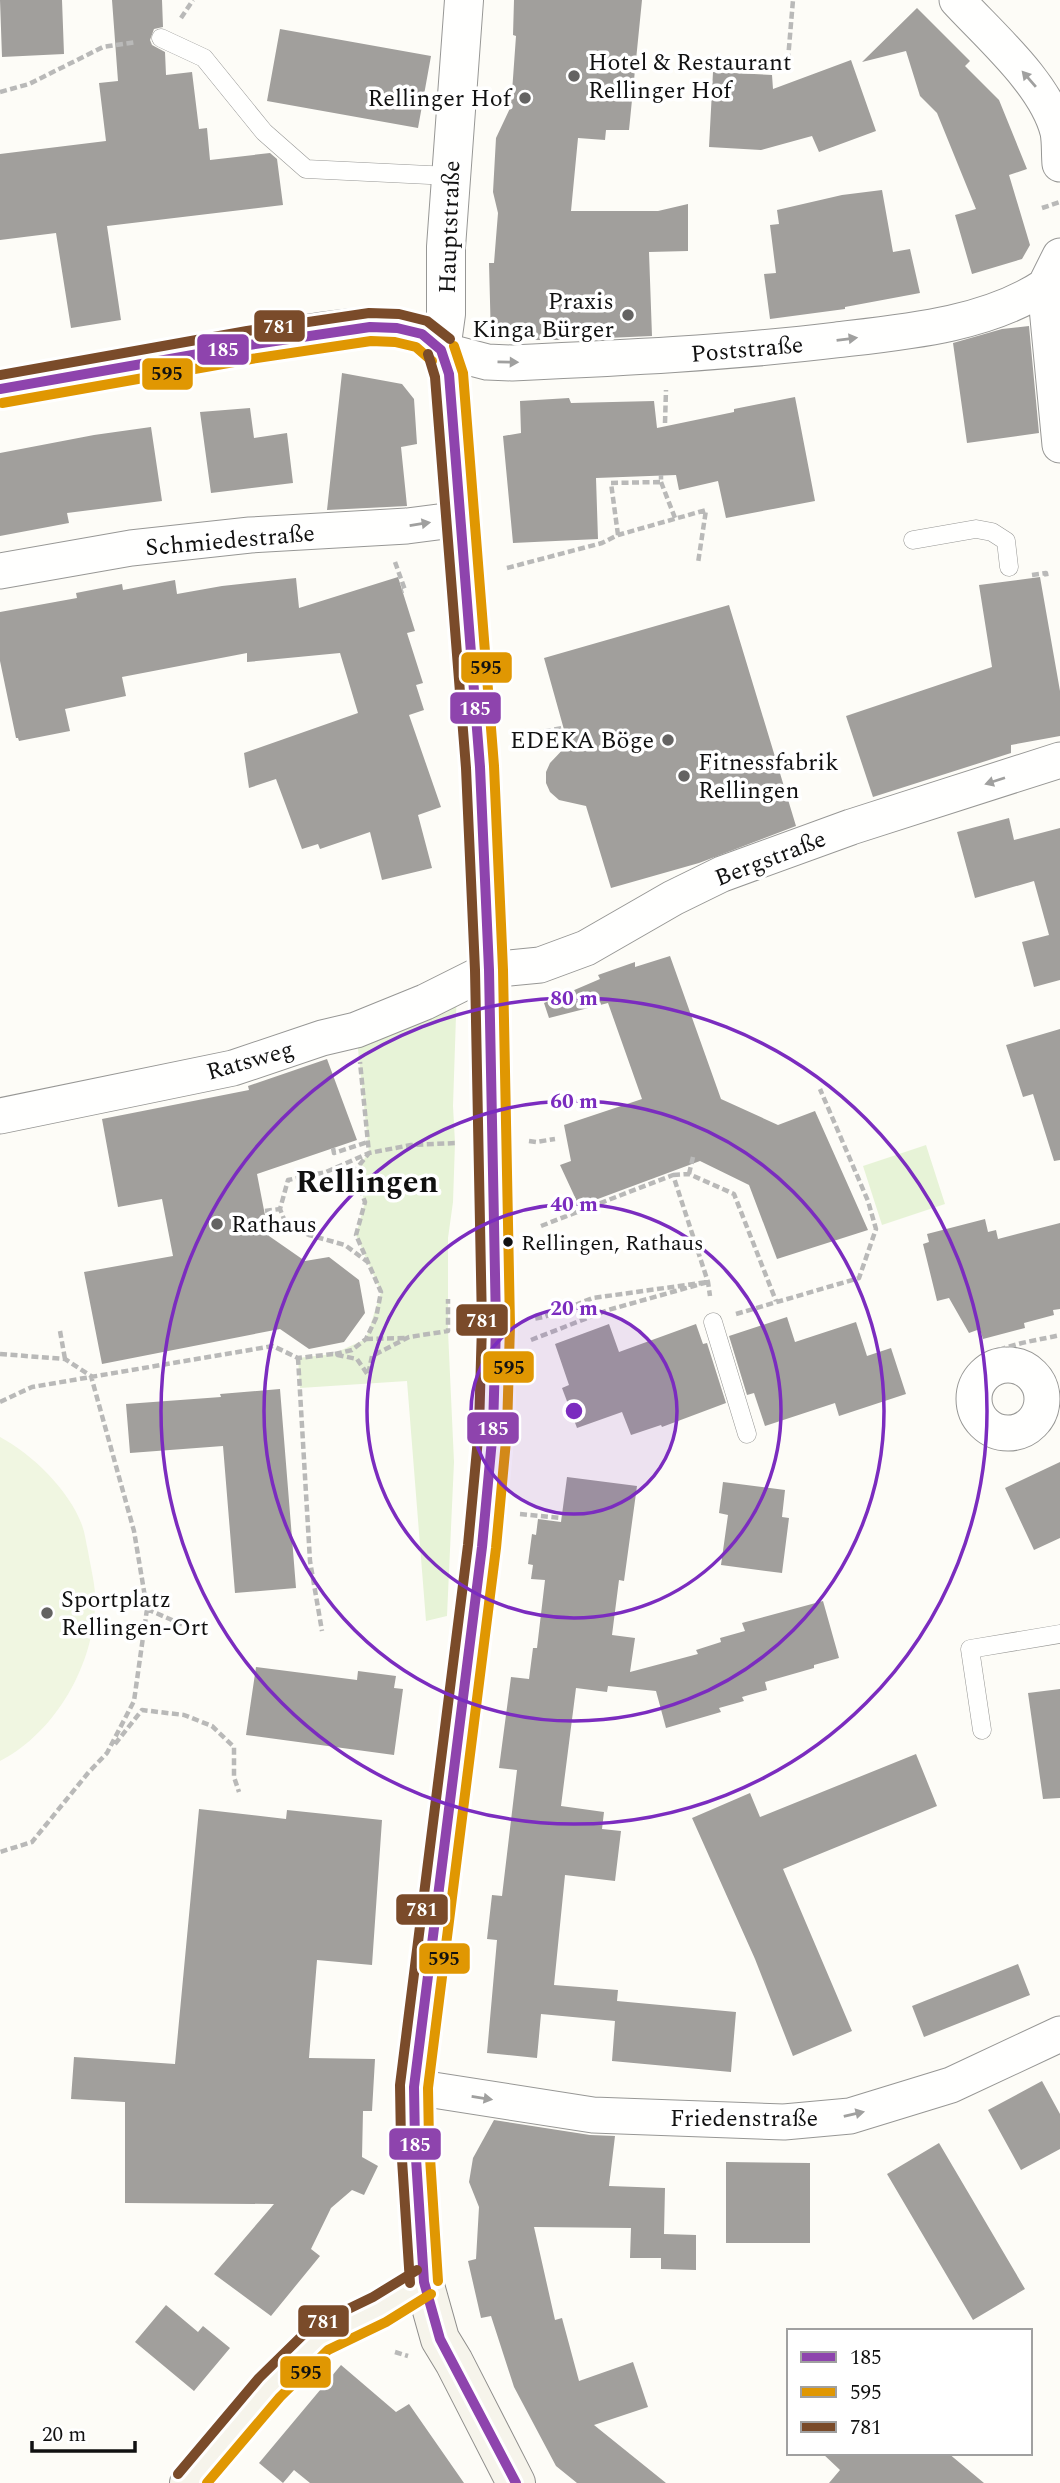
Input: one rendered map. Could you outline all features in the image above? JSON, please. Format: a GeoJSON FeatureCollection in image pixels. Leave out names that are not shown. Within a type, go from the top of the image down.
{"type":"FeatureCollection","features":[{"type":"Feature","properties":{"kind":"main road"},"geometry":{"type":"LineString","coordinates":[[0,389],[249,345],[370,327],[397,328],[422,334],[441,350]]}},
{"type":"Feature","properties":{"kind":"main road","name":"Hauptstraße"},"geometry":{"type":"LineString","coordinates":[[441,350],[449,374],[480,767],[489,970],[496,1300],[492,1429],[482,1547],[414,2087],[415,2143],[424,2282],[440,2339],[454,2361],[516,2483]]}},
{"type":"Feature","properties":{"kind":"main road"},"geometry":{"type":"LineString","coordinates":[[189,2483],[270,2387],[320,2338],[380,2309],[424,2282]]}},
{"type":"Feature","properties":{"kind":"street","name":"Hauptstraße"},"geometry":{"type":"LineString","coordinates":[[441,350],[446,314],[450,176],[464,0]]}},
{"type":"Feature","properties":{"kind":"street"},"geometry":{"type":"LineString","coordinates":[[957,0],[1055,107],[1060,164]]}},
{"type":"Feature","properties":{"kind":"street"},"geometry":{"type":"LineString","coordinates":[[1053,271],[1060,445]]}},
{"type":"Feature","properties":{"kind":"street","name":"Poststraße"},"geometry":{"type":"LineString","coordinates":[[441,350],[487,362],[512,363],[758,349],[900,333],[997,311],[1025,299],[1053,271]]}},
{"type":"Feature","properties":{"kind":"street","name":"Schmiedestraße"},"geometry":{"type":"LineString","coordinates":[[0,570],[157,545],[250,535],[384,540],[461,519]]}},
{"type":"Feature","properties":{"kind":"street","name":"Bergstraße"},"geometry":{"type":"LineString","coordinates":[[489,970],[540,965],[586,948],[673,898],[722,874],[851,827],[1060,760]]}},
{"type":"Feature","properties":{"kind":"street","name":"Ratsweg"},"geometry":{"type":"LineString","coordinates":[[0,1116],[233,1068],[322,1038],[356,1030],[425,1002],[489,970]]}},
{"type":"Feature","properties":{"kind":"street","name":"Friedenstraße"},"geometry":{"type":"LineString","coordinates":[[414,2087],[593,2115],[784,2122],[850,2116],[951,2085],[1060,2034]]}},
{"type":"Feature","properties":{"kind":"lane"},"geometry":{"type":"LineString","coordinates":[[161,38],[204,58],[264,132],[306,169],[450,176]]}},
{"type":"Feature","properties":{"kind":"lane"},"geometry":{"type":"LineString","coordinates":[[914,540],[976,529],[992,532],[1006,541],[1009,567]]}},
{"type":"Feature","properties":{"kind":"lane"},"geometry":{"type":"LineString","coordinates":[[713,1322],[747,1434]]}},
{"type":"Feature","properties":{"kind":"lane"},"geometry":{"type":"LineString","coordinates":[[982,1730],[970,1650],[1060,1634]]}},
{"type":"Feature","properties":{"kind":"path"},"geometry":{"type":"LineString","coordinates":[[0,92],[29,85],[103,47],[161,38],[188,10],[193,0]]}},
{"type":"Feature","properties":{"kind":"path"},"geometry":{"type":"LineString","coordinates":[[787,71],[793,0]]}},
{"type":"Feature","properties":{"kind":"path"},"geometry":{"type":"LineString","coordinates":[[1042,208],[1060,202]]}},
{"type":"Feature","properties":{"kind":"path"},"geometry":{"type":"LineString","coordinates":[[665,423],[666,390]]}},
{"type":"Feature","properties":{"kind":"path"},"geometry":{"type":"LineString","coordinates":[[662,475],[661,482],[676,518]]}},
{"type":"Feature","properties":{"kind":"path"},"geometry":{"type":"LineString","coordinates":[[618,535],[611,483],[661,482]]}},
{"type":"Feature","properties":{"kind":"path"},"geometry":{"type":"LineString","coordinates":[[508,568],[602,543],[618,535],[706,510],[698,563]]}},
{"type":"Feature","properties":{"kind":"path"},"geometry":{"type":"LineString","coordinates":[[384,540],[405,590],[402,591]]}},
{"type":"Feature","properties":{"kind":"path"},"geometry":{"type":"LineString","coordinates":[[1037,574],[1046,573],[1047,579]]}},
{"type":"Feature","properties":{"kind":"path"},"geometry":{"type":"LineString","coordinates":[[523,734],[563,728]]}},
{"type":"Feature","properties":{"kind":"path"},"geometry":{"type":"LineString","coordinates":[[0,1402],[32,1387],[91,1376],[273,1346],[298,1357],[333,1354],[352,1350],[366,1339],[376,1318],[381,1292],[356,1235],[365,1202],[358,1183],[357,1168],[369,1153],[356,1030]]}},
{"type":"Feature","properties":{"kind":"path"},"geometry":{"type":"LineString","coordinates":[[673,1175],[708,1282],[713,1322],[859,1278],[876,1229],[870,1199],[820,1089]]}},
{"type":"Feature","properties":{"kind":"path"},"geometry":{"type":"LineString","coordinates":[[536,1142],[555,1139]]}},
{"type":"Feature","properties":{"kind":"path"},"geometry":{"type":"LineString","coordinates":[[332,1148],[334,1153],[368,1142]]}},
{"type":"Feature","properties":{"kind":"path"},"geometry":{"type":"LineString","coordinates":[[369,1263],[345,1245],[309,1235],[286,1224],[280,1209],[288,1180],[326,1172],[369,1153],[411,1145],[450,1143]]}},
{"type":"Feature","properties":{"kind":"path"},"geometry":{"type":"LineString","coordinates":[[689,1174],[693,1157]]}},
{"type":"Feature","properties":{"kind":"path"},"geometry":{"type":"LineString","coordinates":[[541,1226],[673,1175],[689,1174],[734,1194],[776,1301]]}},
{"type":"Feature","properties":{"kind":"path"},"geometry":{"type":"LineString","coordinates":[[265,1211],[280,1209]]}},
{"type":"Feature","properties":{"kind":"path"},"geometry":{"type":"LineString","coordinates":[[533,1319],[593,1298],[708,1282]]}},
{"type":"Feature","properties":{"kind":"path"},"geometry":{"type":"LineString","coordinates":[[529,1341],[608,1310],[708,1282]]}},
{"type":"Feature","properties":{"kind":"path"},"geometry":{"type":"LineString","coordinates":[[366,1339],[409,1337],[447,1331],[448,1299]]}},
{"type":"Feature","properties":{"kind":"path"},"geometry":{"type":"LineString","coordinates":[[60,1331],[65,1359]]}},
{"type":"Feature","properties":{"kind":"path"},"geometry":{"type":"LineString","coordinates":[[971,1415],[961,1391],[970,1367],[994,1352],[1060,1335]]}},
{"type":"Feature","properties":{"kind":"path"},"geometry":{"type":"LineString","coordinates":[[333,1354],[357,1359],[368,1375],[373,1356],[409,1337]]}},
{"type":"Feature","properties":{"kind":"path"},"geometry":{"type":"LineString","coordinates":[[0,1354],[65,1359],[91,1376],[134,1531],[147,1609],[134,1701],[107,1754]]}},
{"type":"Feature","properties":{"kind":"path"},"geometry":{"type":"LineString","coordinates":[[298,1357],[310,1561],[322,1631]]}},
{"type":"Feature","properties":{"kind":"path"},"geometry":{"type":"LineString","coordinates":[[509,1513],[562,1518]]}},
{"type":"Feature","properties":{"kind":"path"},"geometry":{"type":"LineString","coordinates":[[147,1609],[190,1628]]}},
{"type":"Feature","properties":{"kind":"path"},"geometry":{"type":"LineString","coordinates":[[0,1852],[32,1842],[142,1710],[184,1715],[212,1726],[234,1746],[234,1777],[239,1792]]}},
{"type":"Feature","properties":{"kind":"green space"},"geometry":{"type":"Polygon","coordinates":[[[457,986],[453,1202],[448,1238],[448,1331],[454,1462],[447,1616],[426,1621],[407,1381],[300,1388],[298,1358],[333,1354],[366,1339],[381,1292],[356,1235],[365,1202],[358,1183],[357,1168],[369,1153],[356,1030],[457,986]]]}},
{"type":"Feature","properties":{"kind":"green space"},"geometry":{"type":"Polygon","coordinates":[[[926,1145],[945,1204],[882,1225],[863,1166],[926,1145]]]}},
{"type":"Feature","properties":{"kind":"green space","name":"Sportplatz Rellingen-Ort"},"geometry":{"type":"Polygon","coordinates":[[[0,1437],[37,1463],[59,1486],[76,1512],[83,1528],[95,1593],[90,1642],[82,1667],[70,1690],[40,1731],[21,1748],[0,1761],[0,1437]]]}},
{"type":"Feature","properties":{"kind":"building"},"geometry":{"type":"Polygon","coordinates":[[[0,0],[62,0],[64,54],[2,57],[0,0]]]}},
{"type":"Feature","properties":{"kind":"building"},"geometry":{"type":"Polygon","coordinates":[[[112,0],[162,0],[163,27],[154,29],[150,40],[152,45],[165,52],[166,75],[192,72],[199,129],[207,128],[210,160],[270,153],[277,159],[283,205],[107,226],[121,320],[71,328],[56,233],[0,240],[0,154],[106,141],[99,83],[118,81],[112,0]]]}},
{"type":"Feature","properties":{"kind":"building"},"geometry":{"type":"Polygon","coordinates":[[[514,0],[642,0],[629,130],[606,130],[605,140],[578,138],[571,211],[658,211],[688,204],[688,251],[649,252],[652,336],[491,340],[489,263],[494,263],[498,213],[493,192],[496,138],[511,106],[516,36],[513,35],[514,0]]]}},
{"type":"Feature","properties":{"kind":"building"},"geometry":{"type":"Polygon","coordinates":[[[917,8],[970,61],[965,66],[999,100],[1027,169],[1009,175],[1030,245],[1022,259],[972,274],[955,215],[976,209],[937,113],[920,96],[906,51],[862,62],[917,8]]]}},
{"type":"Feature","properties":{"kind":"building"},"geometry":{"type":"Polygon","coordinates":[[[280,29],[431,56],[418,128],[267,101],[280,29]]]}},
{"type":"Feature","properties":{"kind":"building"},"geometry":{"type":"Polygon","coordinates":[[[851,60],[876,131],[819,152],[812,136],[761,150],[709,147],[713,72],[772,75],[773,89],[851,60]]]}},
{"type":"Feature","properties":{"kind":"building"},"geometry":{"type":"Polygon","coordinates":[[[882,190],[893,252],[910,249],[920,293],[845,309],[770,319],[764,274],[776,273],[770,225],[779,224],[777,210],[842,195],[882,190]]]}},
{"type":"Feature","properties":{"kind":"building"},"geometry":{"type":"Polygon","coordinates":[[[1029,326],[1039,433],[967,443],[953,343],[1002,329],[1029,326]]]}},
{"type":"Feature","properties":{"kind":"building"},"geometry":{"type":"Polygon","coordinates":[[[342,373],[402,384],[414,399],[417,444],[401,447],[407,506],[327,510],[342,373]]]}},
{"type":"Feature","properties":{"kind":"building"},"geometry":{"type":"Polygon","coordinates":[[[795,397],[815,501],[726,518],[718,481],[679,490],[676,475],[596,478],[598,539],[513,543],[503,436],[521,433],[520,401],[569,398],[571,403],[654,401],[657,428],[795,397]]]}},
{"type":"Feature","properties":{"kind":"building"},"geometry":{"type":"Polygon","coordinates":[[[250,408],[254,438],[287,433],[293,483],[211,493],[200,412],[250,408]]]}},
{"type":"Feature","properties":{"kind":"building"},"geometry":{"type":"Polygon","coordinates":[[[151,427],[162,501],[67,513],[69,523],[0,536],[0,453],[151,427]]]}},
{"type":"Feature","properties":{"kind":"building"},"geometry":{"type":"Polygon","coordinates":[[[398,577],[415,631],[407,633],[423,683],[416,685],[424,710],[409,715],[441,807],[418,815],[432,868],[382,880],[370,832],[320,849],[318,844],[302,849],[276,779],[249,788],[244,753],[358,713],[340,653],[247,662],[247,653],[122,677],[126,696],[65,709],[70,731],[19,741],[16,738],[0,661],[0,612],[77,598],[76,593],[122,584],[123,590],[175,580],[177,594],[296,578],[299,608],[398,577]]]}},
{"type":"Feature","properties":{"kind":"building"},"geometry":{"type":"Polygon","coordinates":[[[1040,577],[1060,691],[1060,736],[1011,745],[1011,753],[873,797],[846,716],[992,667],[979,585],[1040,577]]]}},
{"type":"Feature","properties":{"kind":"building","name":"EDEKA Böge"},"geometry":{"type":"Polygon","coordinates":[[[729,605],[796,826],[699,863],[611,888],[586,806],[559,800],[550,792],[546,783],[546,772],[550,763],[568,744],[544,658],[729,605]]]}},
{"type":"Feature","properties":{"kind":"building"},"geometry":{"type":"Polygon","coordinates":[[[1009,818],[1014,840],[1060,828],[1060,980],[1034,987],[1022,942],[1049,935],[1034,881],[975,898],[957,832],[1009,818]]]}},
{"type":"Feature","properties":{"kind":"building"},"geometry":{"type":"Polygon","coordinates":[[[670,956],[721,1099],[778,1125],[815,1111],[868,1230],[777,1259],[749,1185],[700,1161],[579,1206],[560,1165],[571,1161],[564,1125],[642,1099],[608,1003],[549,1018],[544,1003],[600,979],[598,975],[635,962],[635,967],[670,956]]]}},
{"type":"Feature","properties":{"kind":"building"},"geometry":{"type":"Polygon","coordinates":[[[1060,1029],[1060,1160],[1054,1161],[1033,1094],[1023,1097],[1006,1045],[1060,1029]]]}},
{"type":"Feature","properties":{"kind":"building","name":"Rathaus"},"geometry":{"type":"Polygon","coordinates":[[[327,1059],[357,1140],[257,1174],[269,1236],[305,1261],[329,1257],[359,1280],[365,1313],[344,1342],[309,1349],[280,1329],[102,1364],[84,1272],[173,1256],[162,1199],[118,1207],[102,1119],[249,1090],[248,1086],[327,1059]]]}},
{"type":"Feature","properties":{"kind":"building"},"geometry":{"type":"Polygon","coordinates":[[[985,1219],[988,1232],[996,1230],[998,1239],[1060,1223],[1060,1309],[1053,1310],[1054,1315],[1024,1323],[1025,1328],[983,1339],[980,1329],[969,1333],[949,1298],[937,1301],[923,1244],[929,1242],[927,1234],[985,1219]]]}},
{"type":"Feature","properties":{"kind":"building"},"geometry":{"type":"Polygon","coordinates":[[[787,1317],[795,1342],[856,1322],[867,1356],[891,1348],[906,1394],[839,1416],[835,1403],[765,1426],[754,1393],[747,1395],[729,1336],[787,1317]]]}},
{"type":"Feature","properties":{"kind":"building"},"geometry":{"type":"Polygon","coordinates":[[[609,1324],[619,1352],[696,1324],[703,1344],[707,1343],[726,1403],[662,1427],[661,1425],[631,1435],[622,1412],[577,1428],[562,1388],[569,1385],[555,1344],[609,1324]]]}},
{"type":"Feature","properties":{"kind":"building"},"geometry":{"type":"Polygon","coordinates":[[[280,1389],[296,1588],[235,1593],[223,1446],[130,1453],[126,1404],[221,1397],[220,1394],[280,1389]]]}},
{"type":"Feature","properties":{"kind":"building"},"geometry":{"type":"Polygon","coordinates":[[[1060,1462],[1060,1538],[1034,1550],[1005,1488],[1060,1462]]]}},
{"type":"Feature","properties":{"kind":"building"},"geometry":{"type":"Polygon","coordinates":[[[567,1477],[637,1486],[624,1581],[619,1580],[612,1635],[635,1638],[630,1672],[698,1654],[696,1650],[721,1642],[720,1638],[745,1631],[742,1623],[823,1601],[839,1658],[765,1682],[767,1690],[742,1697],[744,1701],[719,1708],[721,1712],[666,1728],[656,1691],[608,1686],[607,1692],[576,1688],[561,1806],[604,1812],[602,1829],[621,1831],[615,1881],[565,1875],[554,1985],[618,1990],[617,2001],[736,2012],[731,2072],[612,2061],[615,2021],[541,2014],[537,2058],[487,2053],[497,1940],[487,1939],[492,1895],[502,1896],[517,1770],[499,1768],[511,1677],[529,1679],[533,1648],[537,1648],[545,1580],[531,1579],[533,1565],[528,1564],[532,1534],[536,1535],[538,1519],[561,1522],[567,1477]]]}},
{"type":"Feature","properties":{"kind":"building"},"geometry":{"type":"Polygon","coordinates":[[[723,1482],[785,1490],[782,1517],[789,1518],[782,1573],[721,1565],[728,1515],[719,1513],[723,1482]]]}},
{"type":"Feature","properties":{"kind":"building"},"geometry":{"type":"Polygon","coordinates":[[[256,1667],[357,1680],[358,1671],[396,1676],[394,1688],[403,1689],[394,1755],[246,1735],[256,1667]]]}},
{"type":"Feature","properties":{"kind":"building"},"geometry":{"type":"Polygon","coordinates":[[[1060,1689],[1060,1798],[1043,1799],[1028,1693],[1060,1689]]]}},
{"type":"Feature","properties":{"kind":"building"},"geometry":{"type":"Polygon","coordinates":[[[916,1754],[937,1806],[783,1869],[852,2031],[793,2056],[755,1959],[692,1818],[750,1793],[760,1817],[916,1754]]]}},
{"type":"Feature","properties":{"kind":"building"},"geometry":{"type":"Polygon","coordinates":[[[199,1809],[286,1819],[287,1810],[382,1820],[372,1965],[317,1960],[309,2058],[375,2059],[372,2111],[363,2111],[362,2157],[378,2166],[364,2195],[352,2190],[331,2208],[311,2249],[320,2256],[271,2316],[214,2274],[274,2204],[125,2203],[125,2102],[71,2099],[74,2057],[175,2064],[199,1809]]]}},
{"type":"Feature","properties":{"kind":"building"},"geometry":{"type":"Polygon","coordinates":[[[1018,1964],[1030,1995],[924,2037],[912,2006],[1018,1964]]]}},
{"type":"Feature","properties":{"kind":"building"},"geometry":{"type":"Polygon","coordinates":[[[1042,2081],[1060,2114],[1060,2149],[1021,2170],[988,2110],[1042,2081]]]}},
{"type":"Feature","properties":{"kind":"building"},"geometry":{"type":"Polygon","coordinates":[[[494,2120],[590,2135],[615,2136],[609,2186],[665,2188],[664,2234],[696,2235],[696,2270],[661,2269],[661,2258],[630,2258],[631,2228],[534,2227],[555,2320],[562,2318],[579,2381],[633,2362],[648,2407],[594,2425],[666,2483],[577,2483],[556,2466],[514,2387],[491,2316],[481,2318],[468,2261],[476,2259],[479,2207],[469,2182],[473,2158],[494,2120]]]}},
{"type":"Feature","properties":{"kind":"building"},"geometry":{"type":"Polygon","coordinates":[[[939,2143],[1025,2289],[973,2320],[887,2174],[939,2143]]]}},
{"type":"Feature","properties":{"kind":"building"},"geometry":{"type":"Polygon","coordinates":[[[726,2162],[810,2163],[810,2243],[726,2243],[726,2162]]]}},
{"type":"Feature","properties":{"kind":"building"},"geometry":{"type":"Polygon","coordinates":[[[166,2305],[198,2332],[203,2326],[230,2348],[194,2391],[135,2342],[166,2305]]]}},
{"type":"Feature","properties":{"kind":"building"},"geometry":{"type":"Polygon","coordinates":[[[341,2365],[396,2412],[409,2404],[464,2483],[310,2483],[294,2470],[283,2483],[259,2463],[341,2365]]]}},
{"type":"Feature","properties":{"kind":"building"},"geometry":{"type":"Polygon","coordinates":[[[824,2455],[950,2455],[984,2483],[829,2483],[840,2470],[824,2455]]]}},
{"type":"Feature","properties":{"kind":"transit line","name":"781"},"geometry":{"type":"LineString","coordinates":[[0,375],[247,331],[369,313],[399,314],[427,321],[450,339]]}},
{"type":"Feature","properties":{"kind":"transit line","name":"185"},"geometry":{"type":"LineString","coordinates":[[0,389],[249,345],[370,327],[397,328],[422,334],[441,350]]}},
{"type":"Feature","properties":{"kind":"transit line","name":"595"},"geometry":{"type":"LineString","coordinates":[[2,403],[251,359],[371,341],[395,342],[416,347],[432,361]]}},
{"type":"Feature","properties":{"kind":"transit line","name":"595"},"geometry":{"type":"LineString","coordinates":[[438,2281],[428,2088],[496,1548],[507,1430],[510,1325],[503,970],[494,766],[463,373],[454,346]]}},
{"type":"Feature","properties":{"kind":"transit line","name":"185"},"geometry":{"type":"LineString","coordinates":[[441,350],[449,374],[480,767],[489,970],[496,1325],[493,1429],[482,1547],[414,2087],[415,2143],[424,2282],[440,2339],[516,2483]]}},
{"type":"Feature","properties":{"kind":"transit line","name":"781"},"geometry":{"type":"LineString","coordinates":[[410,2283],[400,2085],[468,1545],[479,1428],[482,1325],[475,970],[466,768],[435,377],[428,354]]}},
{"type":"Feature","properties":{"kind":"transit line","name":"781"},"geometry":{"type":"LineString","coordinates":[[178,2474],[259,2378],[311,2327],[373,2297],[417,2270]]}},
{"type":"Feature","properties":{"kind":"transit line","name":"595"},"geometry":{"type":"LineString","coordinates":[[207,2483],[280,2397],[328,2350],[386,2322],[431,2294]]}},
{"type":"Feature","properties":{"kind":"place","name":"Hotel & Restaurant Rellinger Hof"},"geometry":{"type":"Point","coordinates":[574,76]}},
{"type":"Feature","properties":{"kind":"place","name":"Rellinger Hof"},"geometry":{"type":"Point","coordinates":[525,98]}},
{"type":"Feature","properties":{"kind":"place","name":"Praxis Kinga Bürger"},"geometry":{"type":"Point","coordinates":[628,315]}},
{"type":"Feature","properties":{"kind":"place","name":"EDEKA Böge"},"geometry":{"type":"Point","coordinates":[668,740]}},
{"type":"Feature","properties":{"kind":"place","name":"Fitnessfabrik Rellingen"},"geometry":{"type":"Point","coordinates":[684,776]}},
{"type":"Feature","properties":{"kind":"place","name":"Rathaus"},"geometry":{"type":"Point","coordinates":[217,1224]}},
{"type":"Feature","properties":{"kind":"place","name":"Rellingen, Rathaus"},"geometry":{"type":"Point","coordinates":[508,1242]}},
{"type":"Feature","properties":{"kind":"place","name":"Sportplatz Rellingen-Ort"},"geometry":{"type":"Point","coordinates":[47,1613]}},
{"type":"Feature","properties":{"kind":"district","name":"Rellingen"},"geometry":{"type":"Point","coordinates":[367,1181]}}]}
